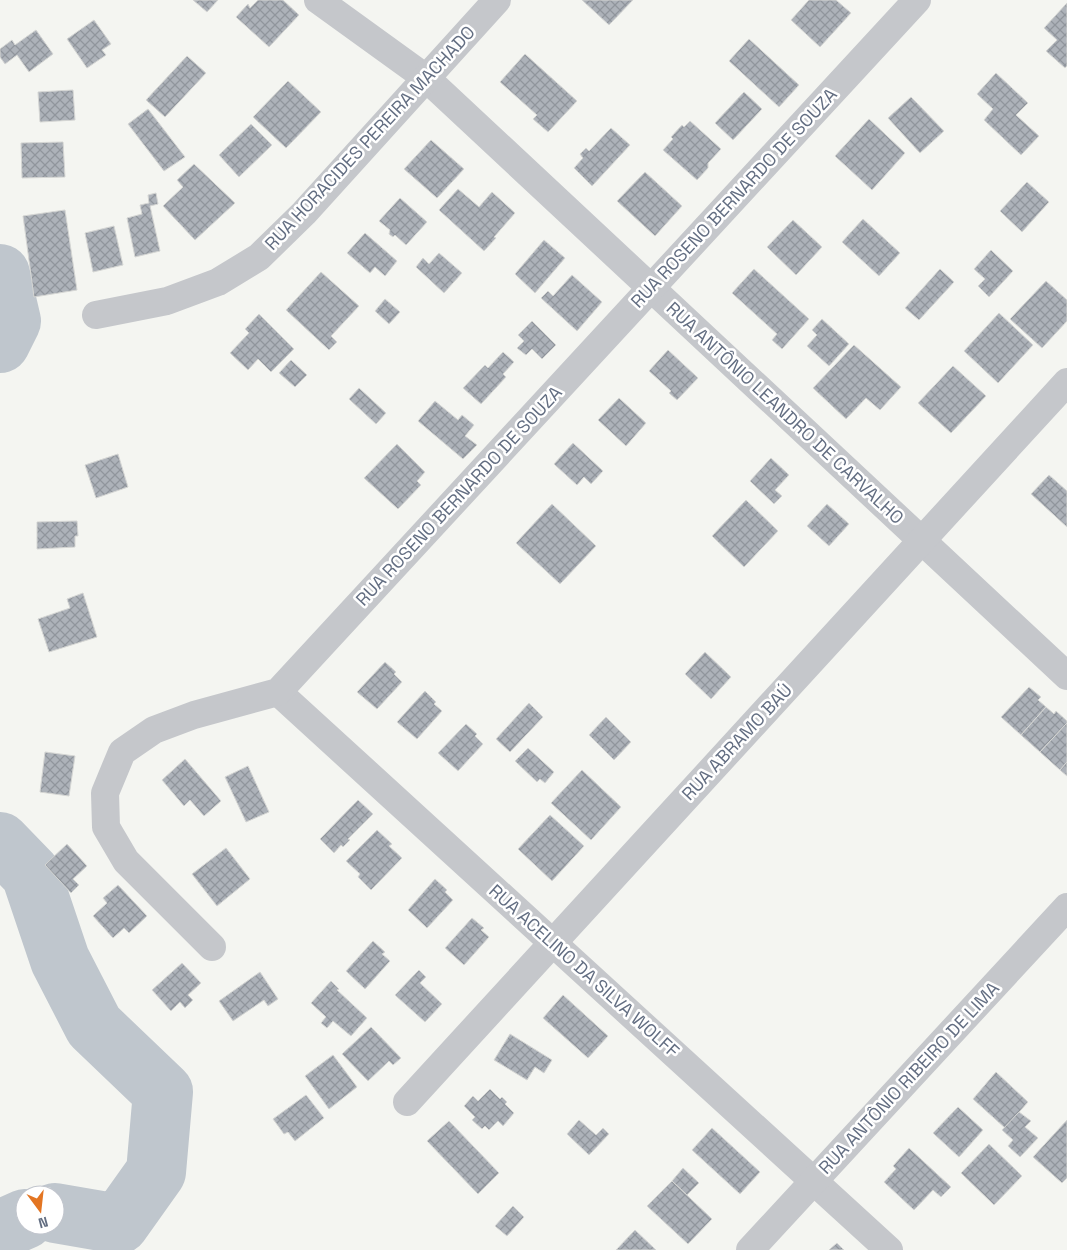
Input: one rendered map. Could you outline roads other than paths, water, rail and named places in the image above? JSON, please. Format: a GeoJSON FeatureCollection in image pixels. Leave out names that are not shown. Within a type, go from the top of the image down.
{"type":"FeatureCollection","features":[{"type":"Feature","properties":{"kind":"street","name":"RUA ANTÔNIO LEANDRO DE CARVALHO"},"geometry":{"type":"LineString","coordinates":[[318,0],[426,78],[1067,676]]}},
{"type":"Feature","properties":{"kind":"street","name":"RUA HORACIDES PEREIRA MACHADO"},"geometry":{"type":"LineString","coordinates":[[96,315],[176,298],[218,282],[259,257],[304,213],[497,0]]}},
{"type":"Feature","properties":{"kind":"street","name":"RUA ROSENO BERNARDO DE SOUZA"},"geometry":{"type":"LineString","coordinates":[[278,692],[917,0]]}},
{"type":"Feature","properties":{"kind":"street","name":"RUA ABRAMO BAÚ"},"geometry":{"type":"LineString","coordinates":[[407,1102],[1067,382]]}},
{"type":"Feature","properties":{"kind":"street","name":"RUA ACELINO DA SILVA WOLFF"},"geometry":{"type":"LineString","coordinates":[[278,692],[890,1250]]}},
{"type":"Feature","properties":{"kind":"street"},"geometry":{"type":"LineString","coordinates":[[212,947],[126,860],[106,827],[105,793],[122,752],[154,730],[194,715],[278,692]]}},
{"type":"Feature","properties":{"kind":"street","name":"RUA ANTÔNIO RIBEIRO DE LIMA"},"geometry":{"type":"LineString","coordinates":[[750,1250],[1067,907]]}},
{"type":"Feature","properties":{"kind":"waterway"},"geometry":{"type":"LineString","coordinates":[[0,274],[11,321],[0,343]]}},
{"type":"Feature","properties":{"kind":"waterway"},"geometry":{"type":"LineString","coordinates":[[0,842],[31,874],[60,960],[94,1026],[163,1092],[156,1172],[119,1224],[65,1215]]}},
{"type":"Feature","properties":{"kind":"waterway"},"geometry":{"type":"LineString","coordinates":[[0,1230],[15,1223]]}}]}
